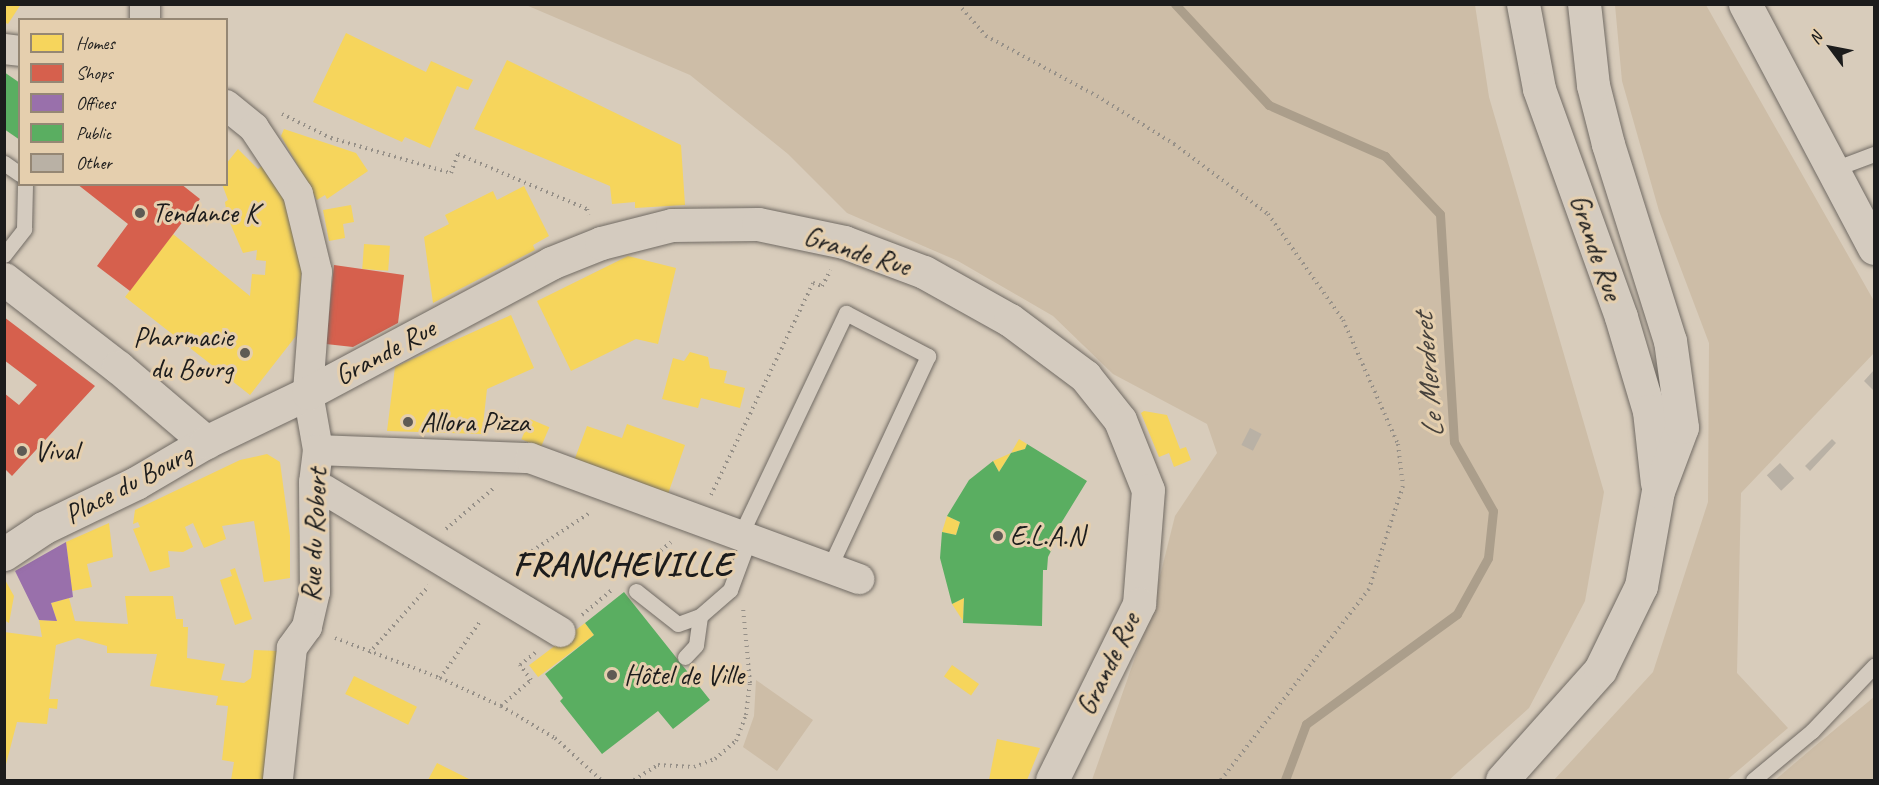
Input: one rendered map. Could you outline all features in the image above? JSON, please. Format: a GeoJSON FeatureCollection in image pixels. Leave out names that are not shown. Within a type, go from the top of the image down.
{"type":"FeatureCollection","features":[{"type":"Feature","properties":{"kind":"street","name":"Grande Rue"},"geometry":{"type":"LineString","coordinates":[[1523,4],[1539,89],[1617,306],[1649,411],[1658,491]]}},
{"type":"Feature","properties":{"kind":"street","name":"Grande Rue"},"geometry":{"type":"LineString","coordinates":[[1502,780],[1600,670],[1641,586],[1658,491],[1682,427],[1670,341],[1608,144],[1593,85],[1584,4]]}},
{"type":"Feature","properties":{"kind":"street"},"geometry":{"type":"LineString","coordinates":[[1745,4],[1875,248]]}},
{"type":"Feature","properties":{"kind":"street","name":"Rue du Robert"},"geometry":{"type":"LineString","coordinates":[[228,107],[254,128],[298,194],[317,272],[308,393],[318,450],[314,482],[315,592],[307,627],[291,648],[278,780]]}},
{"type":"Feature","properties":{"kind":"street","name":"Grande Rue"},"geometry":{"type":"LineString","coordinates":[[206,442],[308,393],[551,262],[602,243],[672,225],[747,224],[844,242],[924,272],[1010,320],[1085,376],[1120,420],[1148,490],[1139,604],[1052,780]]}},
{"type":"Feature","properties":{"kind":"street","name":"Place du Bourg"},"geometry":{"type":"LineString","coordinates":[[4,279],[118,367],[206,442],[136,483],[43,528],[4,554]]}},
{"type":"Feature","properties":{"kind":"street"},"geometry":{"type":"LineString","coordinates":[[318,450],[530,458],[859,579]]}},
{"type":"Feature","properties":{"kind":"street"},"geometry":{"type":"LineString","coordinates":[[325,490],[560,632]]}},
{"type":"Feature","properties":{"kind":"lane"},"geometry":{"type":"LineString","coordinates":[[1834,169],[1875,154]]}},
{"type":"Feature","properties":{"kind":"lane"},"geometry":{"type":"LineString","coordinates":[[4,163],[18,173]]}},
{"type":"Feature","properties":{"kind":"lane"},"geometry":{"type":"LineString","coordinates":[[4,255],[24,229],[25,186]]}},
{"type":"Feature","properties":{"kind":"lane"},"geometry":{"type":"LineString","coordinates":[[632,584],[678,624],[700,616],[730,590],[745,537],[846,313],[928,356],[829,567]]}},
{"type":"Feature","properties":{"kind":"lane"},"geometry":{"type":"LineString","coordinates":[[685,657],[696,645],[700,616]]}},
{"type":"Feature","properties":{"kind":"lane"},"geometry":{"type":"LineString","coordinates":[[1753,780],[1812,731],[1875,666]]}},
{"type":"Feature","properties":{"kind":"path"},"geometry":{"type":"LineString","coordinates":[[958,4],[986,36],[1097,96],[1174,144],[1268,214],[1343,320],[1398,444],[1403,486],[1369,590],[1221,780]]}},
{"type":"Feature","properties":{"kind":"path"},"geometry":{"type":"LineString","coordinates":[[275,112],[331,138],[451,173],[458,154],[587,209],[602,243]]}},
{"type":"Feature","properties":{"kind":"path"},"geometry":{"type":"LineString","coordinates":[[708,500],[813,283],[822,286]]}},
{"type":"Feature","properties":{"kind":"path"},"geometry":{"type":"LineString","coordinates":[[369,652],[435,557],[502,481]]}},
{"type":"Feature","properties":{"kind":"path"},"geometry":{"type":"LineString","coordinates":[[556,536],[595,510]]}},
{"type":"Feature","properties":{"kind":"path"},"geometry":{"type":"LineString","coordinates":[[632,584],[677,538]]}},
{"type":"Feature","properties":{"kind":"path"},"geometry":{"type":"LineString","coordinates":[[634,780],[658,765],[694,767],[715,759],[736,741],[746,715],[750,683],[746,612],[730,590]]}},
{"type":"Feature","properties":{"kind":"path"},"geometry":{"type":"LineString","coordinates":[[326,634],[440,678],[501,706],[555,738],[601,780]]}},
{"type":"Feature","properties":{"kind":"shaded area"},"geometry":{"type":"Polygon","coordinates":[[[526,5],[1475,5],[1489,97],[1604,492],[1585,601],[1529,708],[1449,780],[1092,780],[1151,612],[1175,516],[1217,453],[1207,424],[1113,374],[1053,316],[958,261],[847,213],[788,154],[690,75],[526,5]]]}},
{"type":"Feature","properties":{"kind":"shaded area"},"geometry":{"type":"Polygon","coordinates":[[[1615,5],[1706,5],[1874,301],[1874,353],[1741,493],[1737,673],[1788,728],[1727,780],[1554,780],[1653,672],[1708,502],[1709,343],[1659,211],[1622,81],[1615,5]]]}},
{"type":"Feature","properties":{"kind":"shaded area"},"geometry":{"type":"Polygon","coordinates":[[[756,680],[813,720],[777,771],[743,747],[754,716],[756,680]]]}},
{"type":"Feature","properties":{"kind":"shaded area"},"geometry":{"type":"Polygon","coordinates":[[[1874,697],[1874,780],[1775,780],[1815,746],[1874,697]]]}},
{"type":"Feature","properties":{"kind":"building: Homes"},"geometry":{"type":"Polygon","coordinates":[[[4,4],[21,4],[8,24],[4,22],[4,4]]]}},
{"type":"Feature","properties":{"kind":"building: Homes"},"geometry":{"type":"Polygon","coordinates":[[[346,33],[426,72],[431,61],[473,80],[468,90],[457,86],[430,148],[405,137],[402,142],[313,102],[346,33]]]}},
{"type":"Feature","properties":{"kind":"building: Homes"},"geometry":{"type":"Polygon","coordinates":[[[507,60],[681,145],[685,205],[635,208],[635,202],[612,204],[610,186],[474,129],[507,60]]]}},
{"type":"Feature","properties":{"kind":"building: Homes"},"geometry":{"type":"Polygon","coordinates":[[[284,129],[356,153],[368,171],[327,199],[325,195],[317,200],[281,136],[284,129]]]}},
{"type":"Feature","properties":{"kind":"building: Homes"},"geometry":{"type":"Polygon","coordinates":[[[238,149],[258,169],[264,164],[292,215],[302,269],[296,336],[250,395],[125,297],[173,234],[250,296],[252,274],[265,275],[266,261],[256,260],[257,250],[243,253],[227,216],[225,202],[228,200],[223,186],[228,186],[228,162],[238,149]]]}},
{"type":"Feature","properties":{"kind":"building: Homes"},"geometry":{"type":"Polygon","coordinates":[[[524,186],[549,236],[533,245],[535,250],[433,303],[424,237],[449,224],[445,215],[493,191],[497,200],[524,186]]]}},
{"type":"Feature","properties":{"kind":"building: Homes"},"geometry":{"type":"Polygon","coordinates":[[[351,205],[354,222],[343,224],[345,238],[329,241],[323,210],[351,205]]]}},
{"type":"Feature","properties":{"kind":"building: Homes"},"geometry":{"type":"Polygon","coordinates":[[[364,244],[390,246],[388,271],[362,269],[364,244]]]}},
{"type":"Feature","properties":{"kind":"building: Homes"},"geometry":{"type":"Polygon","coordinates":[[[628,256],[676,268],[658,344],[636,339],[571,371],[537,301],[628,256]]]}},
{"type":"Feature","properties":{"kind":"building: Homes"},"geometry":{"type":"Polygon","coordinates":[[[511,315],[534,368],[487,389],[482,434],[387,431],[395,367],[511,315]]]}},
{"type":"Feature","properties":{"kind":"building: Homes"},"geometry":{"type":"Polygon","coordinates":[[[690,352],[708,357],[710,368],[727,371],[724,383],[745,388],[740,408],[701,398],[698,408],[662,399],[673,358],[684,361],[690,352]]]}},
{"type":"Feature","properties":{"kind":"building: Homes"},"geometry":{"type":"Polygon","coordinates":[[[1144,411],[1167,415],[1180,449],[1186,447],[1191,460],[1174,467],[1169,453],[1159,457],[1141,413],[1144,411]]]}},
{"type":"Feature","properties":{"kind":"building: Homes"},"geometry":{"type":"Polygon","coordinates":[[[530,419],[549,427],[541,447],[521,439],[530,419]]]}},
{"type":"Feature","properties":{"kind":"building: Homes"},"geometry":{"type":"Polygon","coordinates":[[[627,424],[685,445],[668,494],[574,461],[587,426],[622,438],[627,424]]]}},
{"type":"Feature","properties":{"kind":"building: Homes"},"geometry":{"type":"Polygon","coordinates":[[[1019,439],[1027,444],[1025,449],[1011,453],[1019,439]]]}},
{"type":"Feature","properties":{"kind":"building: Homes"},"geometry":{"type":"Polygon","coordinates":[[[1011,453],[999,472],[993,461],[1011,453]]]}},
{"type":"Feature","properties":{"kind":"building: Homes"},"geometry":{"type":"Polygon","coordinates":[[[267,454],[280,462],[290,536],[290,578],[264,582],[254,521],[222,526],[226,539],[204,548],[193,523],[185,527],[193,547],[183,552],[168,551],[170,567],[150,572],[133,529],[140,527],[138,522],[133,524],[135,510],[240,460],[267,454]]]}},
{"type":"Feature","properties":{"kind":"building: Homes"},"geometry":{"type":"Polygon","coordinates":[[[947,516],[960,522],[956,535],[942,532],[947,516]]]}},
{"type":"Feature","properties":{"kind":"building: Homes"},"geometry":{"type":"Polygon","coordinates":[[[109,523],[113,557],[87,564],[92,587],[72,591],[66,542],[109,523]]]}},
{"type":"Feature","properties":{"kind":"building: Homes"},"geometry":{"type":"Polygon","coordinates":[[[235,568],[252,619],[235,625],[220,580],[232,576],[230,570],[235,568]]]}},
{"type":"Feature","properties":{"kind":"building: Homes"},"geometry":{"type":"Polygon","coordinates":[[[4,578],[14,596],[9,623],[4,620],[4,578]]]}},
{"type":"Feature","properties":{"kind":"building: Homes"},"geometry":{"type":"Polygon","coordinates":[[[125,596],[173,596],[176,619],[183,619],[183,627],[188,627],[187,658],[225,664],[221,680],[244,683],[251,678],[254,650],[279,651],[265,780],[231,780],[234,762],[222,760],[228,706],[216,705],[218,696],[150,686],[157,654],[107,653],[107,646],[78,638],[56,645],[49,699],[58,699],[57,709],[49,708],[47,724],[17,722],[4,772],[4,632],[42,637],[39,620],[57,621],[51,603],[69,598],[75,621],[128,624],[125,596]]]}},
{"type":"Feature","properties":{"kind":"building: Homes"},"geometry":{"type":"Polygon","coordinates":[[[964,598],[963,621],[952,604],[964,598]]]}},
{"type":"Feature","properties":{"kind":"building: Homes"},"geometry":{"type":"Polygon","coordinates":[[[585,623],[594,635],[538,677],[529,665],[585,623]]]}},
{"type":"Feature","properties":{"kind":"building: Homes"},"geometry":{"type":"Polygon","coordinates":[[[952,665],[979,684],[971,695],[944,676],[952,665]]]}},
{"type":"Feature","properties":{"kind":"building: Homes"},"geometry":{"type":"Polygon","coordinates":[[[354,676],[417,707],[408,725],[345,694],[354,676]]]}},
{"type":"Feature","properties":{"kind":"building: Homes"},"geometry":{"type":"Polygon","coordinates":[[[997,739],[1040,748],[1027,780],[989,780],[997,739]]]}},
{"type":"Feature","properties":{"kind":"building: Homes"},"geometry":{"type":"Polygon","coordinates":[[[437,763],[471,780],[428,780],[437,763]]]}},
{"type":"Feature","properties":{"kind":"building: Shops"},"geometry":{"type":"Polygon","coordinates":[[[80,186],[184,186],[200,199],[130,291],[97,266],[128,224],[80,186]]]}},
{"type":"Feature","properties":{"kind":"building: Shops"},"geometry":{"type":"Polygon","coordinates":[[[334,265],[404,275],[398,323],[353,347],[326,344],[334,265]]]}},
{"type":"Feature","properties":{"kind":"building: Shops"},"geometry":{"type":"Polygon","coordinates":[[[4,317],[95,386],[12,476],[4,468],[4,393],[19,405],[37,385],[4,360],[4,317]]]}},
{"type":"Feature","properties":{"kind":"building: Offices"},"geometry":{"type":"Polygon","coordinates":[[[66,542],[73,597],[51,603],[57,621],[39,620],[15,571],[66,542]]]}},
{"type":"Feature","properties":{"kind":"building: Public"},"geometry":{"type":"Polygon","coordinates":[[[4,72],[18,82],[18,139],[4,129],[4,72]]]}},
{"type":"Feature","properties":{"kind":"building: Public","name":"E.L.A.N"},"geometry":{"type":"Polygon","coordinates":[[[1027,444],[1087,481],[1052,538],[1056,541],[1048,557],[1047,570],[1043,570],[1042,626],[963,623],[964,598],[952,604],[940,558],[942,532],[956,535],[960,522],[947,516],[969,480],[993,461],[999,472],[1011,453],[1025,449],[1027,444]]]}},
{"type":"Feature","properties":{"kind":"building: Public"},"geometry":{"type":"Polygon","coordinates":[[[624,592],[710,700],[673,729],[658,711],[602,754],[560,701],[563,698],[545,674],[594,635],[585,623],[624,592]]]}},
{"type":"Feature","properties":{"kind":"building: Other"},"geometry":{"type":"Polygon","coordinates":[[[1874,370],[1874,391],[1864,381],[1874,370]]]}},
{"type":"Feature","properties":{"kind":"building: Other"},"geometry":{"type":"Polygon","coordinates":[[[1250,428],[1262,434],[1253,451],[1241,445],[1250,428]]]}},
{"type":"Feature","properties":{"kind":"building: Other"},"geometry":{"type":"Polygon","coordinates":[[[1832,439],[1836,443],[1810,471],[1805,466],[1832,439]]]}},
{"type":"Feature","properties":{"kind":"building: Other"},"geometry":{"type":"Polygon","coordinates":[[[1780,463],[1794,478],[1781,491],[1767,475],[1780,463]]]}},
{"type":"Feature","properties":{"kind":"waterway","name":"Le Merderet"},"geometry":{"type":"LineString","coordinates":[[1175,4],[1269,105],[1385,156],[1440,214],[1454,442],[1493,511],[1488,558],[1457,614],[1306,724],[1285,780]]}},
{"type":"Feature","properties":{"kind":"place","name":"Tendance K"},"geometry":{"type":"Point","coordinates":[140,213]}},
{"type":"Feature","properties":{"kind":"place","name":"Pharmacie du Bourg"},"geometry":{"type":"Point","coordinates":[245,353]}},
{"type":"Feature","properties":{"kind":"place","name":"Allora Pizza"},"geometry":{"type":"Point","coordinates":[408,422]}},
{"type":"Feature","properties":{"kind":"place","name":"Vival"},"geometry":{"type":"Point","coordinates":[22,451]}},
{"type":"Feature","properties":{"kind":"place","name":"E.L.A.N"},"geometry":{"type":"Point","coordinates":[998,536]}},
{"type":"Feature","properties":{"kind":"place","name":"Hôtel de Ville"},"geometry":{"type":"Point","coordinates":[612,675]}},
{"type":"Feature","properties":{"kind":"district","name":"FRANCHEVILLE"},"geometry":{"type":"Point","coordinates":[623,564]}}]}
